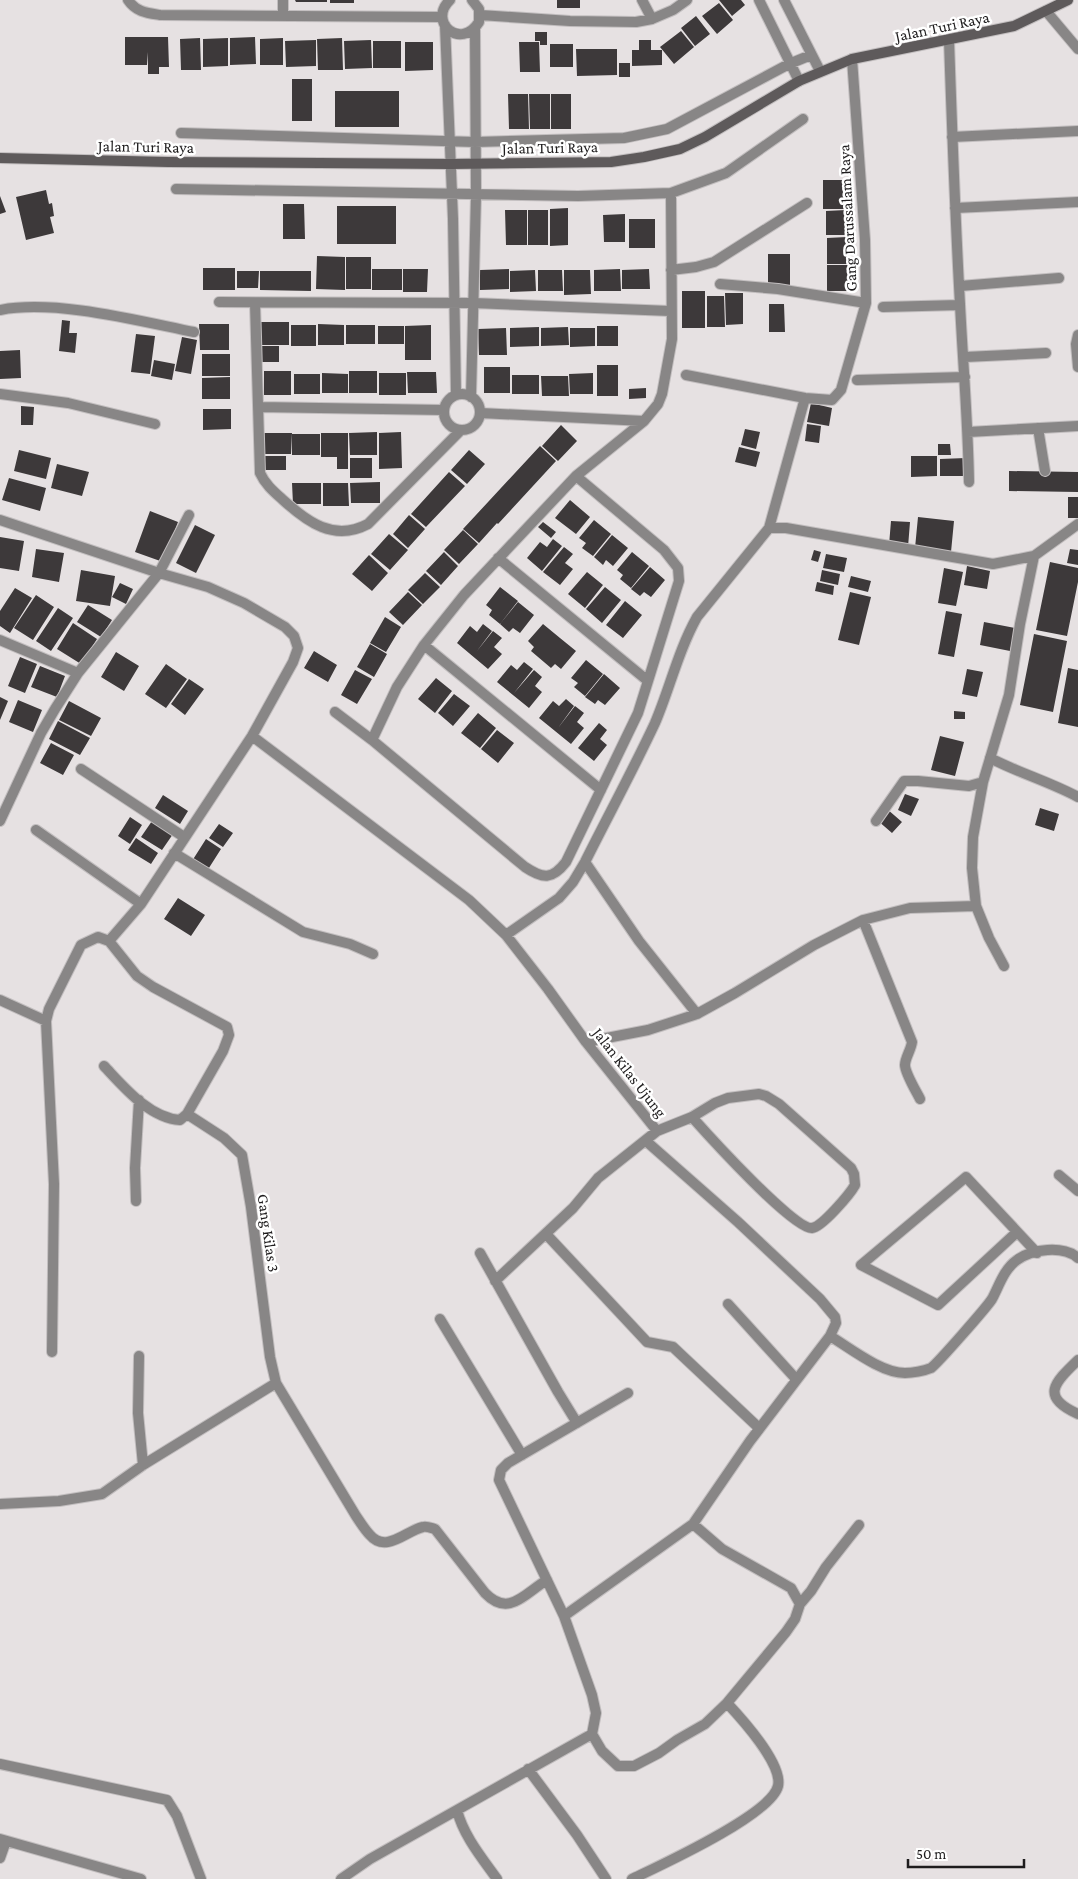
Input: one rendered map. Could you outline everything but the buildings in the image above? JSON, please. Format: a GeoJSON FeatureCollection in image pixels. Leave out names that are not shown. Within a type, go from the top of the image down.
{"type":"FeatureCollection","features":[{"type":"Feature","properties":{"kind":"street"},"geometry":{"type":"LineString","coordinates":[[128,0],[136,9],[160,15],[283,15],[444,21],[456,34],[470,33],[479,22],[479,9],[472,0]]}},
{"type":"Feature","properties":{"kind":"street"},"geometry":{"type":"LineString","coordinates":[[283,0],[283,15]]}},
{"type":"Feature","properties":{"kind":"street"},"geometry":{"type":"LineString","coordinates":[[450,0],[444,7],[444,21],[456,395]]}},
{"type":"Feature","properties":{"kind":"street"},"geometry":{"type":"LineString","coordinates":[[642,0],[652,20]]}},
{"type":"Feature","properties":{"kind":"street"},"geometry":{"type":"LineString","coordinates":[[480,15],[570,21],[636,22],[652,20],[673,10],[687,0]]}},
{"type":"Feature","properties":{"kind":"street"},"geometry":{"type":"LineString","coordinates":[[758,0],[799,81]]}},
{"type":"Feature","properties":{"kind":"street"},"geometry":{"type":"LineString","coordinates":[[784,0],[820,71]]}},
{"type":"Feature","properties":{"kind":"street","name":"Jalan Turi Raya"},"geometry":{"type":"LineString","coordinates":[[0,158],[178,162],[450,164],[611,162],[644,157],[680,148],[706,137],[799,81],[852,59],[1014,26],[1068,0]]}},
{"type":"Feature","properties":{"kind":"street"},"geometry":{"type":"LineString","coordinates":[[1046,11],[1078,49]]}},
{"type":"Feature","properties":{"kind":"street"},"geometry":{"type":"LineString","coordinates":[[471,396],[476,195],[475,28]]}},
{"type":"Feature","properties":{"kind":"street"},"geometry":{"type":"LineString","coordinates":[[949,40],[955,208],[968,432],[969,482]]}},
{"type":"Feature","properties":{"kind":"street"},"geometry":{"type":"LineString","coordinates":[[181,133],[449,142],[624,138],[668,129],[790,64],[811,55]]}},
{"type":"Feature","properties":{"kind":"street","name":"Gang Darussalam Raya"},"geometry":{"type":"LineString","coordinates":[[686,375],[805,398],[832,400],[841,390],[866,302],[865,240],[852,59]]}},
{"type":"Feature","properties":{"kind":"street"},"geometry":{"type":"LineString","coordinates":[[176,189],[578,196],[671,193],[726,173],[803,119]]}},
{"type":"Feature","properties":{"kind":"street"},"geometry":{"type":"LineString","coordinates":[[952,137],[1078,131]]}},
{"type":"Feature","properties":{"kind":"street"},"geometry":{"type":"LineString","coordinates":[[372,740],[397,687],[424,644],[464,595],[576,476],[652,413],[662,394],[672,339],[670,311],[671,193]]}},
{"type":"Feature","properties":{"kind":"street"},"geometry":{"type":"LineString","coordinates":[[955,208],[1078,202]]}},
{"type":"Feature","properties":{"kind":"street"},"geometry":{"type":"LineString","coordinates":[[671,270],[696,268],[714,262],[807,203]]}},
{"type":"Feature","properties":{"kind":"street"},"geometry":{"type":"LineString","coordinates":[[960,286],[1059,278]]}},
{"type":"Feature","properties":{"kind":"street"},"geometry":{"type":"LineString","coordinates":[[720,284],[778,289],[866,302]]}},
{"type":"Feature","properties":{"kind":"street"},"geometry":{"type":"LineString","coordinates":[[219,302],[473,303],[670,311]]}},
{"type":"Feature","properties":{"kind":"street"},"geometry":{"type":"LineString","coordinates":[[255,303],[259,463],[263,479],[272,490],[305,518],[321,528],[336,532],[347,532],[368,524],[461,430],[472,427],[479,418],[479,406],[471,396],[466,394],[456,395],[448,401],[444,410],[446,421],[450,426],[461,430]]}},
{"type":"Feature","properties":{"kind":"street"},"geometry":{"type":"LineString","coordinates":[[883,307],[960,305]]}},
{"type":"Feature","properties":{"kind":"street"},"geometry":{"type":"LineString","coordinates":[[0,310],[23,307],[60,309],[112,316],[194,332]]}},
{"type":"Feature","properties":{"kind":"street"},"geometry":{"type":"LineString","coordinates":[[1078,335],[1076,344],[1078,367]]}},
{"type":"Feature","properties":{"kind":"street"},"geometry":{"type":"LineString","coordinates":[[964,357],[1046,353]]}},
{"type":"Feature","properties":{"kind":"street"},"geometry":{"type":"LineString","coordinates":[[857,380],[965,377]]}},
{"type":"Feature","properties":{"kind":"street"},"geometry":{"type":"LineString","coordinates":[[0,394],[68,403],[155,424]]}},
{"type":"Feature","properties":{"kind":"street"},"geometry":{"type":"LineString","coordinates":[[506,936],[559,898],[573,882],[585,862],[655,721],[688,633],[698,617],[769,528],[805,398]]}},
{"type":"Feature","properties":{"kind":"street"},"geometry":{"type":"LineString","coordinates":[[258,407],[444,410]]}},
{"type":"Feature","properties":{"kind":"street"},"geometry":{"type":"LineString","coordinates":[[480,412],[644,421]]}},
{"type":"Feature","properties":{"kind":"street"},"geometry":{"type":"LineString","coordinates":[[968,432],[1078,426]]}},
{"type":"Feature","properties":{"kind":"street"},"geometry":{"type":"LineString","coordinates":[[1038,428],[1045,471]]}},
{"type":"Feature","properties":{"kind":"street"},"geometry":{"type":"LineString","coordinates":[[335,712],[372,740],[525,867],[543,876],[554,876],[566,862],[638,713],[679,581],[678,568],[664,550],[576,476]]}},
{"type":"Feature","properties":{"kind":"street"},"geometry":{"type":"LineString","coordinates":[[0,821],[41,733],[78,673],[159,573],[189,515]]}},
{"type":"Feature","properties":{"kind":"street"},"geometry":{"type":"LineString","coordinates":[[0,520],[159,573],[208,587],[244,603],[286,627],[297,641],[297,653],[252,736],[140,904],[109,941]]}},
{"type":"Feature","properties":{"kind":"street"},"geometry":{"type":"LineString","coordinates":[[769,528],[786,528],[993,564],[1034,556],[1078,524]]}},
{"type":"Feature","properties":{"kind":"street"},"geometry":{"type":"LineString","coordinates":[[1004,966],[989,938],[976,906],[972,851],[983,782],[1009,695],[1020,624],[1034,556]]}},
{"type":"Feature","properties":{"kind":"street"},"geometry":{"type":"LineString","coordinates":[[498,558],[648,681]]}},
{"type":"Feature","properties":{"kind":"street"},"geometry":{"type":"LineString","coordinates":[[0,640],[78,673]]}},
{"type":"Feature","properties":{"kind":"street"},"geometry":{"type":"LineString","coordinates":[[424,644],[600,790]]}},
{"type":"Feature","properties":{"kind":"street","name":"Jalan Kilas Ujung"},"geometry":{"type":"LineString","coordinates":[[252,736],[470,900],[506,936],[586,1042],[657,1131],[692,1117],[715,1103],[728,1098],[752,1094],[766,1096],[780,1104],[850,1168],[855,1180],[852,1190],[818,1226],[812,1228],[804,1226],[781,1208],[692,1117]]}},
{"type":"Feature","properties":{"kind":"street"},"geometry":{"type":"LineString","coordinates":[[990,758],[1078,797]]}},
{"type":"Feature","properties":{"kind":"street"},"geometry":{"type":"LineString","coordinates":[[81,769],[184,837]]}},
{"type":"Feature","properties":{"kind":"street"},"geometry":{"type":"LineString","coordinates":[[876,821],[904,781],[969,786],[983,782]]}},
{"type":"Feature","properties":{"kind":"street"},"geometry":{"type":"LineString","coordinates":[[36,830],[140,904]]}},
{"type":"Feature","properties":{"kind":"street"},"geometry":{"type":"LineString","coordinates":[[174,852],[303,932],[350,944],[373,954]]}},
{"type":"Feature","properties":{"kind":"street"},"geometry":{"type":"LineString","coordinates":[[585,862],[639,941],[697,1014]]}},
{"type":"Feature","properties":{"kind":"street"},"geometry":{"type":"LineString","coordinates":[[586,1042],[648,1030],[697,1014],[814,946],[863,920],[910,908],[976,906]]}},
{"type":"Feature","properties":{"kind":"street"},"geometry":{"type":"LineString","coordinates":[[863,920],[912,1042],[912,1048],[905,1064],[920,1099]]}},
{"type":"Feature","properties":{"kind":"street"},"geometry":{"type":"LineString","coordinates":[[52,1352],[54,1184],[46,1021],[81,945],[95,938],[109,941],[137,976],[171,998],[227,1027],[229,1035],[223,1051],[187,1114],[180,1120],[158,1113],[140,1100],[104,1066]]}},
{"type":"Feature","properties":{"kind":"street"},"geometry":{"type":"LineString","coordinates":[[0,1000],[46,1021]]}},
{"type":"Feature","properties":{"kind":"street"},"geometry":{"type":"LineString","coordinates":[[136,1201],[135,1168],[140,1100]]}},
{"type":"Feature","properties":{"kind":"street","name":"Gang Kilas 3"},"geometry":{"type":"LineString","coordinates":[[187,1114],[224,1138],[242,1156],[251,1207],[270,1357],[276,1383],[369,1535],[375,1540],[382,1542],[398,1539],[423,1527],[435,1529],[485,1593],[496,1602],[503,1604],[512,1604],[547,1580]]}},
{"type":"Feature","properties":{"kind":"street"},"geometry":{"type":"LineString","coordinates":[[495,1281],[572,1208],[598,1178],[657,1131]]}},
{"type":"Feature","properties":{"kind":"street"},"geometry":{"type":"LineString","coordinates":[[564,1616],[693,1524],[759,1428],[830,1336],[836,1324],[835,1316],[820,1298],[646,1141]]}},
{"type":"Feature","properties":{"kind":"street"},"geometry":{"type":"LineString","coordinates":[[1059,1175],[1078,1191]]}},
{"type":"Feature","properties":{"kind":"street"},"geometry":{"type":"LineString","coordinates":[[1017,1232],[938,1305],[861,1265],[966,1177],[1037,1253]]}},
{"type":"Feature","properties":{"kind":"street"},"geometry":{"type":"LineString","coordinates":[[546,1234],[647,1342],[673,1347],[759,1428]]}},
{"type":"Feature","properties":{"kind":"street"},"geometry":{"type":"LineString","coordinates":[[830,1336],[873,1363],[888,1369],[903,1373],[932,1367],[990,1301],[1007,1270],[1016,1261],[1029,1254],[1061,1250],[1078,1258]]}},
{"type":"Feature","properties":{"kind":"street"},"geometry":{"type":"LineString","coordinates":[[480,1253],[577,1422]]}},
{"type":"Feature","properties":{"kind":"street"},"geometry":{"type":"LineString","coordinates":[[728,1304],[796,1379]]}},
{"type":"Feature","properties":{"kind":"street"},"geometry":{"type":"LineString","coordinates":[[440,1318],[522,1455]]}},
{"type":"Feature","properties":{"kind":"street"},"geometry":{"type":"LineString","coordinates":[[139,1356],[138,1413],[143,1465]]}},
{"type":"Feature","properties":{"kind":"street"},"geometry":{"type":"LineString","coordinates":[[1078,1360],[1058,1382],[1054,1398],[1068,1410],[1078,1414]]}},
{"type":"Feature","properties":{"kind":"street"},"geometry":{"type":"LineString","coordinates":[[0,1504],[59,1501],[102,1494],[143,1465],[276,1383]]}},
{"type":"Feature","properties":{"kind":"street"},"geometry":{"type":"LineString","coordinates":[[628,1393],[522,1455],[503,1468],[498,1480],[564,1616],[588,1680],[596,1713],[592,1734],[602,1751],[618,1766],[634,1766],[659,1753],[705,1724],[727,1703],[795,1620],[800,1604],[859,1525]]}},
{"type":"Feature","properties":{"kind":"street"},"geometry":{"type":"LineString","coordinates":[[693,1524],[722,1549],[790,1588],[800,1604]]}},
{"type":"Feature","properties":{"kind":"street"},"geometry":{"type":"LineString","coordinates":[[632,1879],[737,1823],[770,1800],[778,1786],[778,1776],[761,1744],[746,1723],[727,1703]]}},
{"type":"Feature","properties":{"kind":"street"},"geometry":{"type":"LineString","coordinates":[[340,1879],[370,1859],[592,1734]]}},
{"type":"Feature","properties":{"kind":"street"},"geometry":{"type":"LineString","coordinates":[[0,1764],[167,1800],[177,1816],[201,1879]]}},
{"type":"Feature","properties":{"kind":"street"},"geometry":{"type":"LineString","coordinates":[[528,1769],[572,1828],[606,1879]]}},
{"type":"Feature","properties":{"kind":"street"},"geometry":{"type":"LineString","coordinates":[[457,1810],[466,1833],[493,1877]]}},
{"type":"Feature","properties":{"kind":"street"},"geometry":{"type":"LineString","coordinates":[[0,1858],[3,1840],[141,1879]]}}]}
